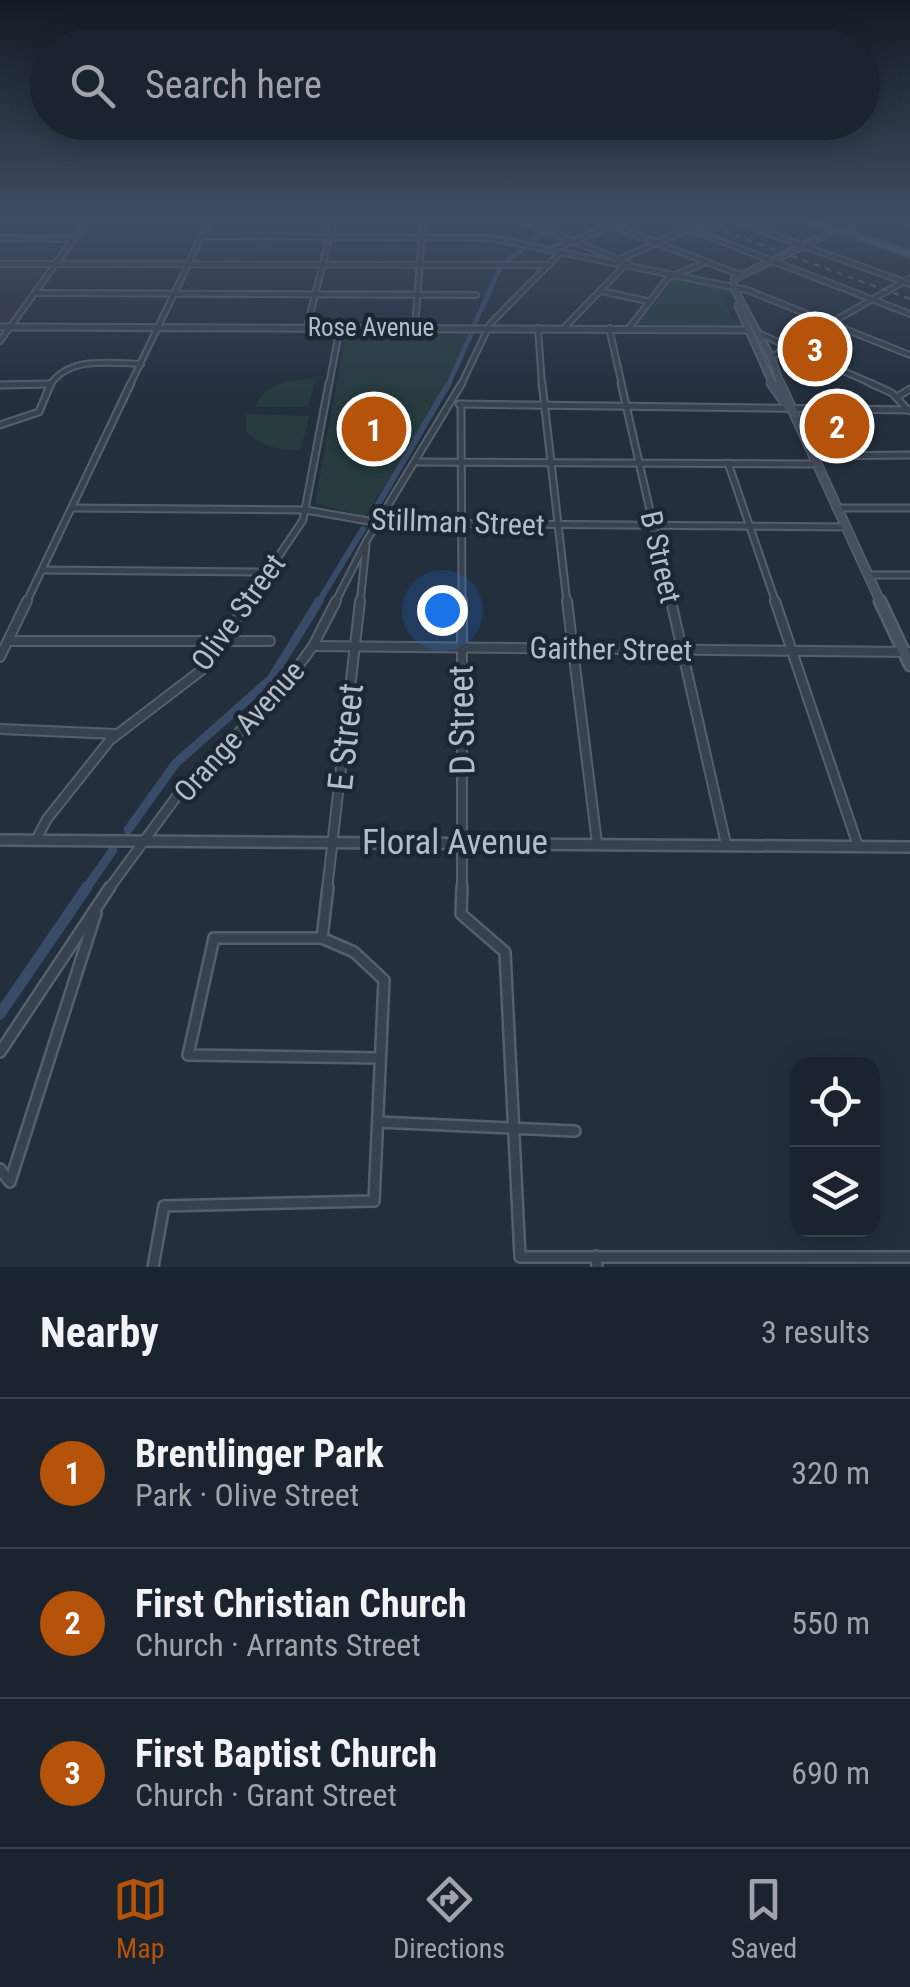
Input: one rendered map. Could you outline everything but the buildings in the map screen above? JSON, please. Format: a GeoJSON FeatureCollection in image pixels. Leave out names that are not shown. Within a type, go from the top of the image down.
{"type":"FeatureCollection","features":[{"type":"Feature","properties":{"kind":"main road"},"geometry":{"type":"LineString","coordinates":[[736,278],[733,288],[751,333],[776,394],[790,410]]}},
{"type":"Feature","properties":{"kind":"main road"},"geometry":{"type":"LineString","coordinates":[[751,333],[771,358],[790,410],[910,665]]}},
{"type":"Feature","properties":{"kind":"street"},"geometry":{"type":"LineString","coordinates":[[0,341],[46,278]]}},
{"type":"Feature","properties":{"kind":"street"},"geometry":{"type":"LineString","coordinates":[[0,657],[182,278]]}},
{"type":"Feature","properties":{"kind":"street"},"geometry":{"type":"LineString","coordinates":[[306,327],[318,278]]}},
{"type":"Feature","properties":{"kind":"street"},"geometry":{"type":"LineString","coordinates":[[415,328],[419,278]]}},
{"type":"Feature","properties":{"kind":"street","name":"Orange Avenue"},"geometry":{"type":"LineString","coordinates":[[0,1052],[99,902],[185,785],[278,694],[313,646],[367,540],[457,404],[488,328],[503,307],[534,278]]}},
{"type":"Feature","properties":{"kind":"street"},"geometry":{"type":"LineString","coordinates":[[564,328],[612,278]]}},
{"type":"Feature","properties":{"kind":"street"},"geometry":{"type":"LineString","coordinates":[[628,328],[670,278]]}},
{"type":"Feature","properties":{"kind":"street"},"geometry":{"type":"LineString","coordinates":[[683,278],[733,288],[910,354]]}},
{"type":"Feature","properties":{"kind":"street"},"geometry":{"type":"LineString","coordinates":[[813,278],[910,314]]}},
{"type":"Feature","properties":{"kind":"street"},"geometry":{"type":"LineString","coordinates":[[771,358],[908,281]]}},
{"type":"Feature","properties":{"kind":"street"},"geometry":{"type":"LineString","coordinates":[[599,291],[648,302]]}},
{"type":"Feature","properties":{"kind":"street"},"geometry":{"type":"LineString","coordinates":[[35,293],[476,294]]}},
{"type":"Feature","properties":{"kind":"street","name":"Rose Avenue"},"geometry":{"type":"LineString","coordinates":[[0,327],[628,328],[751,333]]}},
{"type":"Feature","properties":{"kind":"street","name":"Olive Street"},"geometry":{"type":"LineString","coordinates":[[36,840],[75,781],[116,734],[197,674],[223,641],[306,510],[340,328]]}},
{"type":"Feature","properties":{"kind":"street"},"geometry":{"type":"LineString","coordinates":[[538,328],[543,405],[597,843]]}},
{"type":"Feature","properties":{"kind":"street","name":"B Street"},"geometry":{"type":"LineString","coordinates":[[609,328],[726,844]]}},
{"type":"Feature","properties":{"kind":"street"},"geometry":{"type":"LineString","coordinates":[[751,333],[897,397],[910,411]]}},
{"type":"Feature","properties":{"kind":"street"},"geometry":{"type":"LineString","coordinates":[[0,425],[38,412],[51,384],[61,373],[79,366],[141,364]]}},
{"type":"Feature","properties":{"kind":"street"},"geometry":{"type":"LineString","coordinates":[[0,385],[51,384]]}},
{"type":"Feature","properties":{"kind":"street"},"geometry":{"type":"LineString","coordinates":[[897,397],[910,390]]}},
{"type":"Feature","properties":{"kind":"street"},"geometry":{"type":"LineString","coordinates":[[457,404],[910,411]]}},
{"type":"Feature","properties":{"kind":"street","name":"D Street"},"geometry":{"type":"LineString","coordinates":[[457,404],[466,462],[461,646],[465,843],[462,914],[505,952],[520,1256],[596,1262]]}},
{"type":"Feature","properties":{"kind":"street"},"geometry":{"type":"LineString","coordinates":[[417,462],[728,463],[910,455]]}},
{"type":"Feature","properties":{"kind":"street"},"geometry":{"type":"LineString","coordinates":[[728,463],[858,846]]}},
{"type":"Feature","properties":{"kind":"street","name":"Stillman Street"},"geometry":{"type":"LineString","coordinates":[[72,508],[306,510],[380,524],[845,527]]}},
{"type":"Feature","properties":{"kind":"street"},"geometry":{"type":"LineString","coordinates":[[836,508],[910,508]]}},
{"type":"Feature","properties":{"kind":"street","name":"E Street"},"geometry":{"type":"LineString","coordinates":[[322,938],[336,842],[367,540]]}},
{"type":"Feature","properties":{"kind":"street"},"geometry":{"type":"LineString","coordinates":[[43,570],[268,572]]}},
{"type":"Feature","properties":{"kind":"street"},"geometry":{"type":"LineString","coordinates":[[868,575],[910,575]]}},
{"type":"Feature","properties":{"kind":"street"},"geometry":{"type":"LineString","coordinates":[[9,640],[270,642]]}},
{"type":"Feature","properties":{"kind":"street","name":"Gaither Street"},"geometry":{"type":"LineString","coordinates":[[313,646],[907,652]]}},
{"type":"Feature","properties":{"kind":"street"},"geometry":{"type":"LineString","coordinates":[[0,730],[116,734]]}},
{"type":"Feature","properties":{"kind":"street","name":"Floral Avenue"},"geometry":{"type":"LineString","coordinates":[[0,840],[910,846]]}},
{"type":"Feature","properties":{"kind":"street"},"geometry":{"type":"LineString","coordinates":[[0,1169],[10,1182],[99,902]]}},
{"type":"Feature","properties":{"kind":"street"},"geometry":{"type":"LineString","coordinates":[[153,1267],[164,1206],[374,1201],[384,980],[354,952],[322,938],[214,938],[188,1055],[380,1058]]}},
{"type":"Feature","properties":{"kind":"street"},"geometry":{"type":"LineString","coordinates":[[378,1122],[515,1131],[575,1130]]}},
{"type":"Feature","properties":{"kind":"street"},"geometry":{"type":"LineString","coordinates":[[596,1262],[910,1257]]}},
{"type":"Feature","properties":{"kind":"shaded area"},"geometry":{"type":"Polygon","coordinates":[[[0,278],[41,278],[10,321],[0,323],[0,278]]]}},
{"type":"Feature","properties":{"kind":"green space"},"geometry":{"type":"Polygon","coordinates":[[[672,279],[727,290],[730,295],[724,299],[732,317],[742,325],[637,324],[672,279]]]}},
{"type":"Feature","properties":{"kind":"green space"},"geometry":{"type":"Polygon","coordinates":[[[469,331],[440,395],[365,517],[315,503],[346,332],[469,331]]]}},
{"type":"Feature","properties":{"kind":"green space"},"geometry":{"type":"Polygon","coordinates":[[[316,379],[308,407],[255,407],[272,387],[316,379]]]}},
{"type":"Feature","properties":{"kind":"green space"},"geometry":{"type":"Polygon","coordinates":[[[246,414],[309,416],[301,450],[258,441],[246,431],[246,414]]]}},
{"type":"Feature","properties":{"kind":"waterway"},"geometry":{"type":"LineString","coordinates":[[475,323],[495,278]]}},
{"type":"Feature","properties":{"kind":"waterway"},"geometry":{"type":"LineString","coordinates":[[449,384],[472,332]]}},
{"type":"Feature","properties":{"kind":"waterway"},"geometry":{"type":"LineString","coordinates":[[371,516],[449,384]]}},
{"type":"Feature","properties":{"kind":"waterway"},"geometry":{"type":"LineString","coordinates":[[318,603],[363,529]]}},
{"type":"Feature","properties":{"kind":"waterway"},"geometry":{"type":"LineString","coordinates":[[128,830],[176,763],[271,679],[319,601]]}},
{"type":"Feature","properties":{"kind":"waterway"},"geometry":{"type":"LineString","coordinates":[[85,890],[113,850]]}},
{"type":"Feature","properties":{"kind":"waterway"},"geometry":{"type":"LineString","coordinates":[[0,1014],[87,887]]}},
{"type":"Feature","properties":{"kind":"railway"},"geometry":{"type":"LineString","coordinates":[[853,278],[910,299]]}},
{"type":"Feature","properties":{"kind":"place","name":"First Baptist Church"},"geometry":{"type":"Point","coordinates":[815,349]}},
{"type":"Feature","properties":{"kind":"place","name":"First Christian Church"},"geometry":{"type":"Point","coordinates":[837,426]}},
{"type":"Feature","properties":{"kind":"place","name":"Brentlinger Park"},"geometry":{"type":"Point","coordinates":[374,429]}}]}
